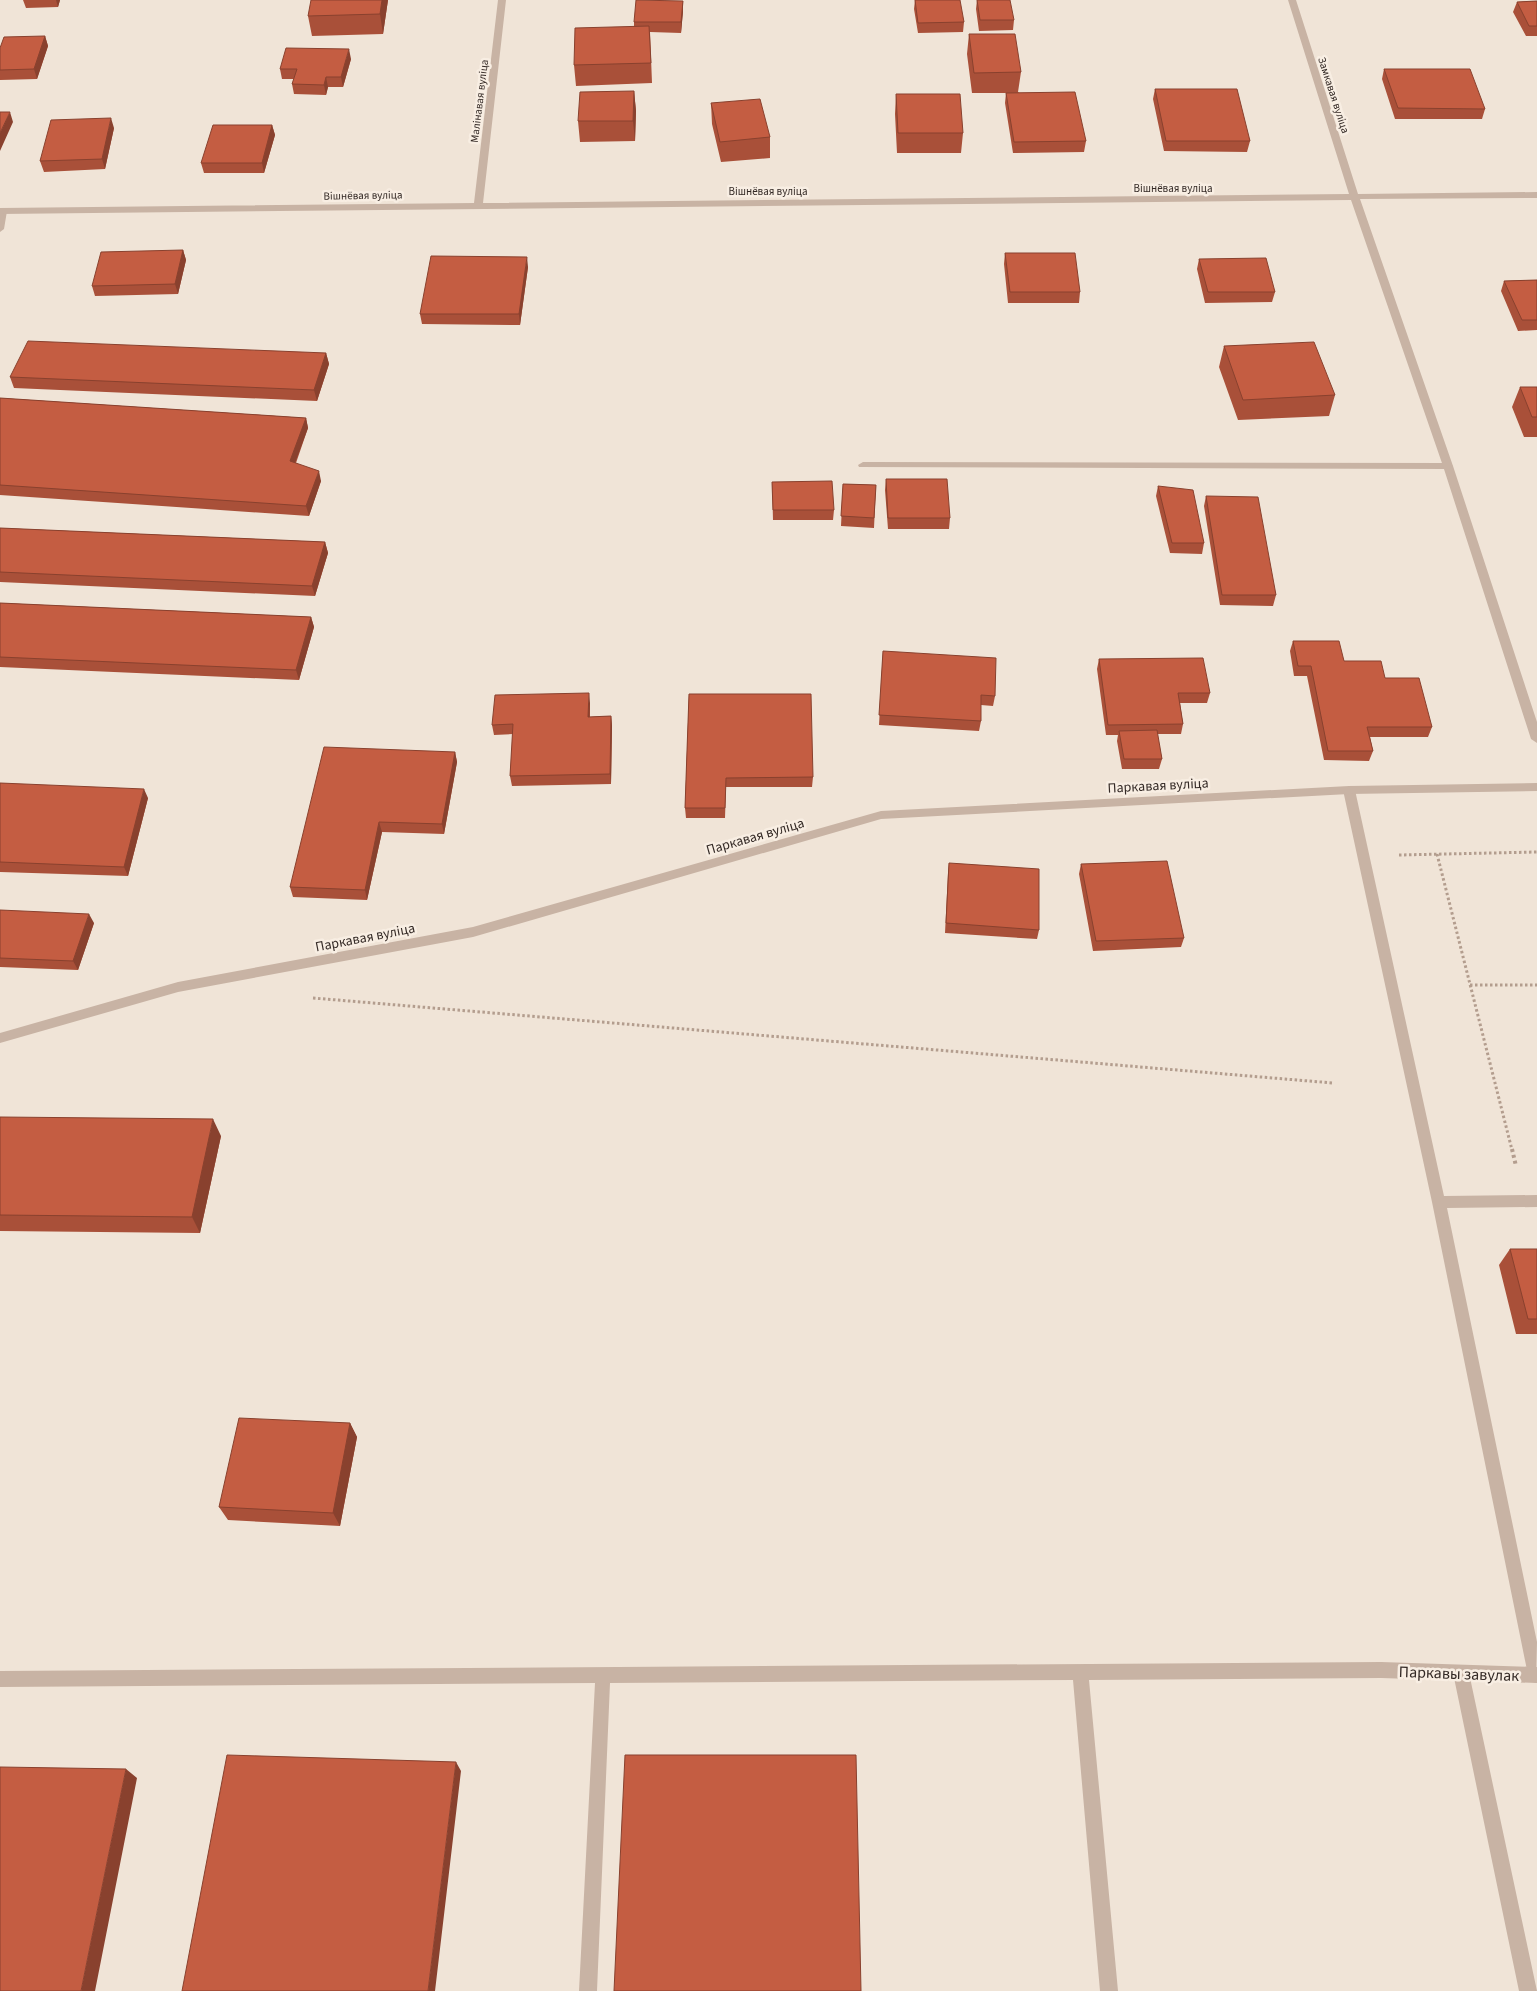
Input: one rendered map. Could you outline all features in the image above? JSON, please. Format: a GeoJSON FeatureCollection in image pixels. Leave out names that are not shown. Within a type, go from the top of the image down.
{"type":"FeatureCollection","features":[{"type":"Feature","properties":{"kind":"street","name":"Малінавая вуліца"},"geometry":{"type":"LineString","coordinates":[[478,205],[502,0]]}},
{"type":"Feature","properties":{"kind":"street","name":"Замкавая вуліца"},"geometry":{"type":"LineString","coordinates":[[1292,0],[1355,198],[1448,466],[1537,739]]}},
{"type":"Feature","properties":{"kind":"street","name":"Вішнёвая вуліца"},"geometry":{"type":"LineString","coordinates":[[1,211],[1537,195]]}},
{"type":"Feature","properties":{"kind":"street"},"geometry":{"type":"LineString","coordinates":[[0,229],[1,211]]}},
{"type":"Feature","properties":{"kind":"street"},"geometry":{"type":"LineString","coordinates":[[863,465],[1448,466]]}},
{"type":"Feature","properties":{"kind":"street","name":"Паркавая вуліца"},"geometry":{"type":"LineString","coordinates":[[0,1038],[178,987],[473,932],[882,815],[1349,790],[1537,787]]}},
{"type":"Feature","properties":{"kind":"street"},"geometry":{"type":"LineString","coordinates":[[1349,790],[1439,1202],[1537,1675]]}},
{"type":"Feature","properties":{"kind":"street"},"geometry":{"type":"LineString","coordinates":[[1439,1202],[1531,1201]]}},
{"type":"Feature","properties":{"kind":"street","name":"Паркавы завулак"},"geometry":{"type":"LineString","coordinates":[[0,1679],[1381,1670],[1537,1675]]}},
{"type":"Feature","properties":{"kind":"street"},"geometry":{"type":"LineString","coordinates":[[1080,1672],[1109,1991]]}},
{"type":"Feature","properties":{"kind":"street"},"geometry":{"type":"LineString","coordinates":[[1461,1673],[1528,1991]]}},
{"type":"Feature","properties":{"kind":"street"},"geometry":{"type":"LineString","coordinates":[[588,1991],[603,1675]]}},
{"type":"Feature","properties":{"kind":"path"},"geometry":{"type":"LineString","coordinates":[[1363,856],[1537,852]]}},
{"type":"Feature","properties":{"kind":"path"},"geometry":{"type":"LineString","coordinates":[[1437,854],[1470,985],[1531,1201]]}},
{"type":"Feature","properties":{"kind":"path"},"geometry":{"type":"LineString","coordinates":[[1470,985],[1537,985]]}},
{"type":"Feature","properties":{"kind":"path"},"geometry":{"type":"LineString","coordinates":[[307,998],[1333,1083]]}},
{"type":"Feature","properties":{"kind":"building"},"geometry":{"type":"Polygon","coordinates":[[[311,0],[382,0],[380,14],[308,16],[311,0]]]}},
{"type":"Feature","properties":{"kind":"building"},"geometry":{"type":"Polygon","coordinates":[[[636,0],[683,1],[681,22],[634,22],[636,0]]]}},
{"type":"Feature","properties":{"kind":"building"},"geometry":{"type":"Polygon","coordinates":[[[915,0],[960,0],[964,22],[918,23],[915,0]]]}},
{"type":"Feature","properties":{"kind":"building"},"geometry":{"type":"Polygon","coordinates":[[[977,0],[1010,0],[1014,20],[980,20],[977,0]]]}},
{"type":"Feature","properties":{"kind":"building"},"geometry":{"type":"Polygon","coordinates":[[[1537,1],[1537,26],[1529,26],[1517,2],[1537,1]]]}},
{"type":"Feature","properties":{"kind":"building"},"geometry":{"type":"Polygon","coordinates":[[[649,26],[651,63],[574,65],[575,28],[649,26]]]}},
{"type":"Feature","properties":{"kind":"building"},"geometry":{"type":"Polygon","coordinates":[[[969,34],[1015,34],[1021,72],[974,73],[969,34]]]}},
{"type":"Feature","properties":{"kind":"building"},"geometry":{"type":"Polygon","coordinates":[[[45,36],[34,69],[0,70],[0,48],[4,37],[45,36]]]}},
{"type":"Feature","properties":{"kind":"building"},"geometry":{"type":"Polygon","coordinates":[[[286,48],[349,49],[341,77],[326,77],[324,85],[292,84],[297,69],[280,69],[286,48]]]}},
{"type":"Feature","properties":{"kind":"building"},"geometry":{"type":"Polygon","coordinates":[[[1384,69],[1470,69],[1485,109],[1398,108],[1384,69]]]}},
{"type":"Feature","properties":{"kind":"building"},"geometry":{"type":"Polygon","coordinates":[[[1155,89],[1237,89],[1250,141],[1166,141],[1155,89]]]}},
{"type":"Feature","properties":{"kind":"building"},"geometry":{"type":"Polygon","coordinates":[[[634,91],[633,121],[578,121],[580,92],[634,91]]]}},
{"type":"Feature","properties":{"kind":"building"},"geometry":{"type":"Polygon","coordinates":[[[1075,92],[1086,141],[1014,142],[1006,93],[1075,92]]]}},
{"type":"Feature","properties":{"kind":"building"},"geometry":{"type":"Polygon","coordinates":[[[896,94],[960,94],[963,133],[898,133],[896,94]]]}},
{"type":"Feature","properties":{"kind":"building"},"geometry":{"type":"Polygon","coordinates":[[[760,99],[770,137],[720,142],[711,103],[760,99]]]}},
{"type":"Feature","properties":{"kind":"building"},"geometry":{"type":"Polygon","coordinates":[[[0,112],[10,112],[0,133],[0,112]]]}},
{"type":"Feature","properties":{"kind":"building"},"geometry":{"type":"Polygon","coordinates":[[[111,118],[102,159],[40,161],[51,120],[111,118]]]}},
{"type":"Feature","properties":{"kind":"building"},"geometry":{"type":"Polygon","coordinates":[[[213,125],[272,125],[262,163],[201,163],[213,125]]]}},
{"type":"Feature","properties":{"kind":"building"},"geometry":{"type":"Polygon","coordinates":[[[183,250],[175,284],[92,286],[101,252],[183,250]]]}},
{"type":"Feature","properties":{"kind":"building"},"geometry":{"type":"Polygon","coordinates":[[[1005,253],[1075,253],[1080,292],[1010,292],[1005,253]]]}},
{"type":"Feature","properties":{"kind":"building"},"geometry":{"type":"Polygon","coordinates":[[[431,256],[527,257],[519,314],[420,314],[431,256]]]}},
{"type":"Feature","properties":{"kind":"building"},"geometry":{"type":"Polygon","coordinates":[[[1266,258],[1275,292],[1208,292],[1199,259],[1266,258]]]}},
{"type":"Feature","properties":{"kind":"building"},"geometry":{"type":"Polygon","coordinates":[[[1537,280],[1537,320],[1522,320],[1504,281],[1537,280]]]}},
{"type":"Feature","properties":{"kind":"building"},"geometry":{"type":"Polygon","coordinates":[[[28,341],[326,353],[314,390],[10,377],[28,341]]]}},
{"type":"Feature","properties":{"kind":"building"},"geometry":{"type":"Polygon","coordinates":[[[1314,342],[1335,395],[1243,400],[1224,346],[1314,342]]]}},
{"type":"Feature","properties":{"kind":"building"},"geometry":{"type":"Polygon","coordinates":[[[1520,387],[1537,387],[1537,417],[1532,417],[1520,387]]]}},
{"type":"Feature","properties":{"kind":"building"},"geometry":{"type":"Polygon","coordinates":[[[0,398],[306,418],[290,461],[319,471],[306,506],[0,485],[0,398]]]}},
{"type":"Feature","properties":{"kind":"building"},"geometry":{"type":"Polygon","coordinates":[[[886,479],[947,479],[950,518],[888,518],[886,479]]]}},
{"type":"Feature","properties":{"kind":"building"},"geometry":{"type":"Polygon","coordinates":[[[832,481],[834,510],[773,510],[772,482],[832,481]]]}},
{"type":"Feature","properties":{"kind":"building"},"geometry":{"type":"Polygon","coordinates":[[[843,484],[876,485],[874,518],[841,516],[843,484]]]}},
{"type":"Feature","properties":{"kind":"building"},"geometry":{"type":"Polygon","coordinates":[[[1158,486],[1193,490],[1204,543],[1172,543],[1158,486]]]}},
{"type":"Feature","properties":{"kind":"building"},"geometry":{"type":"Polygon","coordinates":[[[1206,496],[1258,497],[1276,595],[1222,595],[1206,496]]]}},
{"type":"Feature","properties":{"kind":"building"},"geometry":{"type":"Polygon","coordinates":[[[0,528],[325,542],[312,586],[0,572],[0,528]]]}},
{"type":"Feature","properties":{"kind":"building"},"geometry":{"type":"Polygon","coordinates":[[[0,603],[311,617],[296,670],[0,657],[0,603]]]}},
{"type":"Feature","properties":{"kind":"building"},"geometry":{"type":"Polygon","coordinates":[[[1293,641],[1339,641],[1344,661],[1381,661],[1385,678],[1419,678],[1432,727],[1367,727],[1373,751],[1328,751],[1311,666],[1298,666],[1293,641]]]}},
{"type":"Feature","properties":{"kind":"building"},"geometry":{"type":"Polygon","coordinates":[[[883,651],[996,658],[995,696],[981,695],[981,721],[879,715],[883,651]]]}},
{"type":"Feature","properties":{"kind":"building"},"geometry":{"type":"Polygon","coordinates":[[[1203,658],[1210,693],[1178,693],[1183,724],[1108,725],[1099,659],[1203,658]]]}},
{"type":"Feature","properties":{"kind":"building"},"geometry":{"type":"Polygon","coordinates":[[[589,693],[588,717],[611,716],[610,774],[510,776],[513,724],[492,725],[495,695],[589,693]]]}},
{"type":"Feature","properties":{"kind":"building"},"geometry":{"type":"Polygon","coordinates":[[[689,694],[811,694],[813,777],[726,778],[725,808],[685,808],[689,694]]]}},
{"type":"Feature","properties":{"kind":"building"},"geometry":{"type":"Polygon","coordinates":[[[1157,730],[1162,759],[1124,759],[1119,731],[1157,730]]]}},
{"type":"Feature","properties":{"kind":"building"},"geometry":{"type":"Polygon","coordinates":[[[324,747],[455,752],[442,824],[379,822],[365,890],[290,887],[324,747]]]}},
{"type":"Feature","properties":{"kind":"building"},"geometry":{"type":"Polygon","coordinates":[[[0,783],[144,789],[124,867],[0,862],[0,783]]]}},
{"type":"Feature","properties":{"kind":"building"},"geometry":{"type":"Polygon","coordinates":[[[1167,861],[1184,938],[1096,941],[1081,864],[1167,861]]]}},
{"type":"Feature","properties":{"kind":"building"},"geometry":{"type":"Polygon","coordinates":[[[949,863],[1039,869],[1039,930],[946,923],[949,863]]]}},
{"type":"Feature","properties":{"kind":"building"},"geometry":{"type":"Polygon","coordinates":[[[0,910],[89,914],[73,961],[0,958],[0,910]]]}},
{"type":"Feature","properties":{"kind":"building"},"geometry":{"type":"Polygon","coordinates":[[[0,1117],[213,1119],[192,1217],[0,1215],[0,1117]]]}},
{"type":"Feature","properties":{"kind":"building"},"geometry":{"type":"Polygon","coordinates":[[[1510,1249],[1537,1249],[1537,1319],[1528,1319],[1510,1249]]]}},
{"type":"Feature","properties":{"kind":"building"},"geometry":{"type":"Polygon","coordinates":[[[239,1418],[350,1423],[333,1513],[219,1507],[239,1418]]]}},
{"type":"Feature","properties":{"kind":"building"},"geometry":{"type":"Polygon","coordinates":[[[227,1755],[456,1762],[428,1991],[182,1991],[227,1755]]]}},
{"type":"Feature","properties":{"kind":"building"},"geometry":{"type":"Polygon","coordinates":[[[625,1755],[856,1755],[861,1991],[614,1991],[625,1755]]]}},
{"type":"Feature","properties":{"kind":"building"},"geometry":{"type":"Polygon","coordinates":[[[0,1767],[126,1769],[81,1991],[0,1991],[0,1767]]]}}]}
